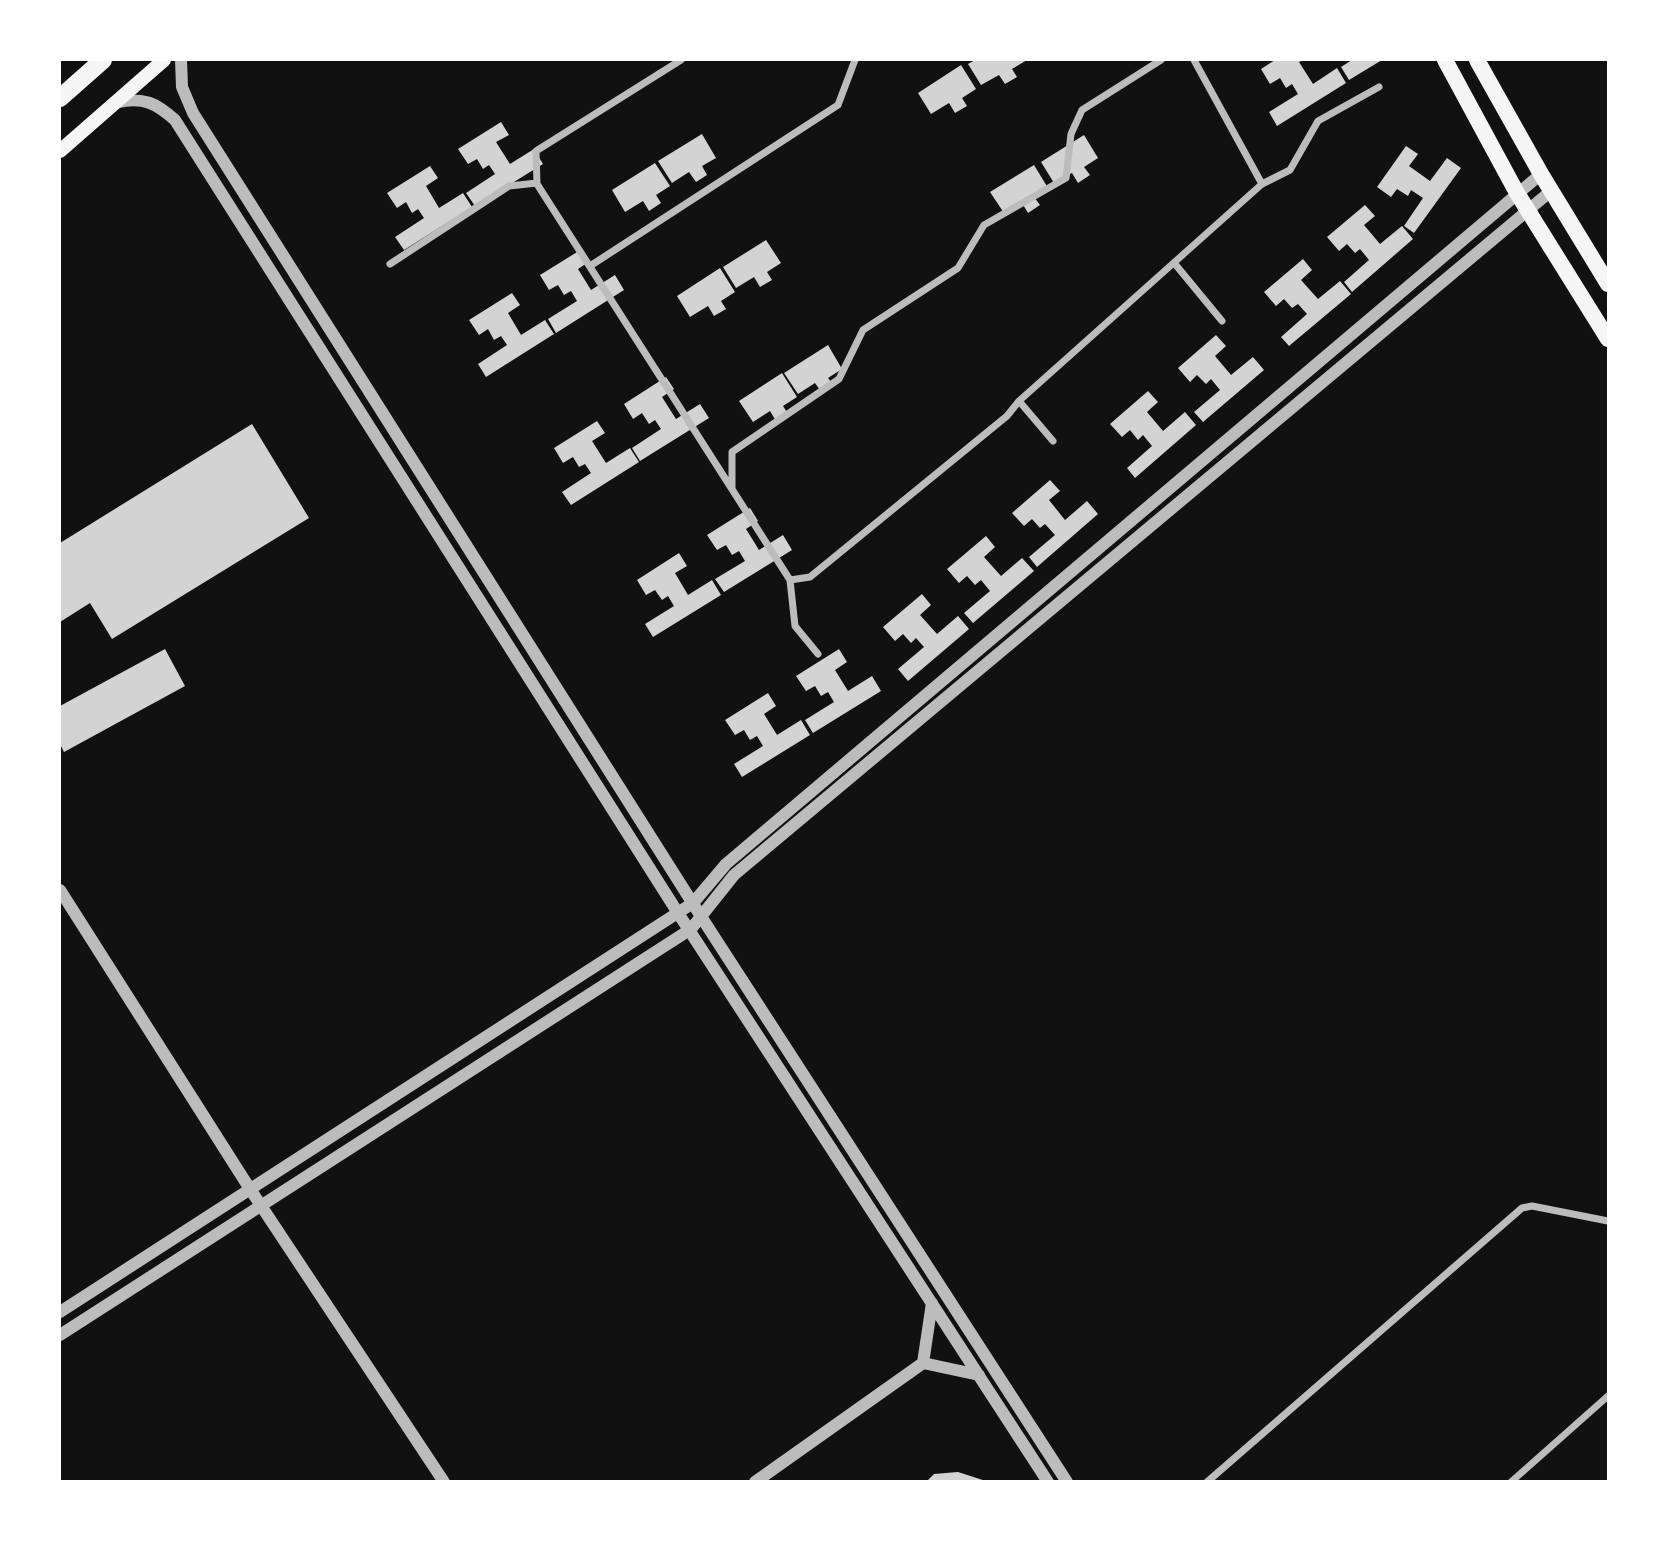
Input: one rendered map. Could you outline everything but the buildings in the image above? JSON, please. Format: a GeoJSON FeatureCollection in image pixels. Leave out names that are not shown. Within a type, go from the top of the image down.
{"type":"FeatureCollection","features":[{"type":"Feature","properties":{"kind":"highway"},"geometry":{"type":"LineString","coordinates":[[60,97],[103,60]]}},
{"type":"Feature","properties":{"kind":"main road"},"geometry":{"type":"LineString","coordinates":[[60,151],[164,60]]}},
{"type":"Feature","properties":{"kind":"main road"},"geometry":{"type":"LineString","coordinates":[[1445,60],[1517,193],[1608,340]]}},
{"type":"Feature","properties":{"kind":"main road"},"geometry":{"type":"LineString","coordinates":[[1478,60],[1541,174],[1608,284]]}},
{"type":"Feature","properties":{"kind":"street"},"geometry":{"type":"LineString","coordinates":[[181,60],[182,87],[193,113],[692,903],[1067,1482]]}},
{"type":"Feature","properties":{"kind":"street"},"geometry":{"type":"LineString","coordinates":[[681,60],[536,151],[537,183],[790,580],[795,626],[818,654]]}},
{"type":"Feature","properties":{"kind":"street"},"geometry":{"type":"LineString","coordinates":[[590,266],[838,105],[855,60]]}},
{"type":"Feature","properties":{"kind":"street"},"geometry":{"type":"LineString","coordinates":[[732,489],[732,452],[839,379],[863,330],[958,268],[984,225],[1066,178],[1071,134],[1082,110],[1161,60]]}},
{"type":"Feature","properties":{"kind":"street"},"geometry":{"type":"LineString","coordinates":[[1194,60],[1262,184]]}},
{"type":"Feature","properties":{"kind":"street"},"geometry":{"type":"LineString","coordinates":[[790,580],[810,577],[1007,416],[1019,401],[1262,184],[1290,170],[1318,121],[1378,87]]}},
{"type":"Feature","properties":{"kind":"street"},"geometry":{"type":"LineString","coordinates":[[118,102],[137,98],[156,104],[175,120],[678,913],[691,929],[1048,1482]]}},
{"type":"Feature","properties":{"kind":"street"},"geometry":{"type":"LineString","coordinates":[[60,1312],[692,903],[726,864],[1541,174]]}},
{"type":"Feature","properties":{"kind":"street"},"geometry":{"type":"LineString","coordinates":[[390,264],[509,186],[537,183]]}},
{"type":"Feature","properties":{"kind":"street"},"geometry":{"type":"LineString","coordinates":[[60,1335],[691,929],[733,875],[1551,191]]}},
{"type":"Feature","properties":{"kind":"street"},"geometry":{"type":"LineString","coordinates":[[1175,264],[1222,321]]}},
{"type":"Feature","properties":{"kind":"street"},"geometry":{"type":"LineString","coordinates":[[1019,401],[1053,442]]}},
{"type":"Feature","properties":{"kind":"street"},"geometry":{"type":"LineString","coordinates":[[60,890],[261,1206],[444,1482]]}},
{"type":"Feature","properties":{"kind":"street"},"geometry":{"type":"LineString","coordinates":[[1207,1482],[1522,1208],[1532,1206],[1608,1221]]}},
{"type":"Feature","properties":{"kind":"street"},"geometry":{"type":"LineString","coordinates":[[755,1482],[923,1363],[932,1303]]}},
{"type":"Feature","properties":{"kind":"street"},"geometry":{"type":"LineString","coordinates":[[923,1363],[979,1375]]}},
{"type":"Feature","properties":{"kind":"street"},"geometry":{"type":"LineString","coordinates":[[1511,1482],[1608,1396]]}}]}
